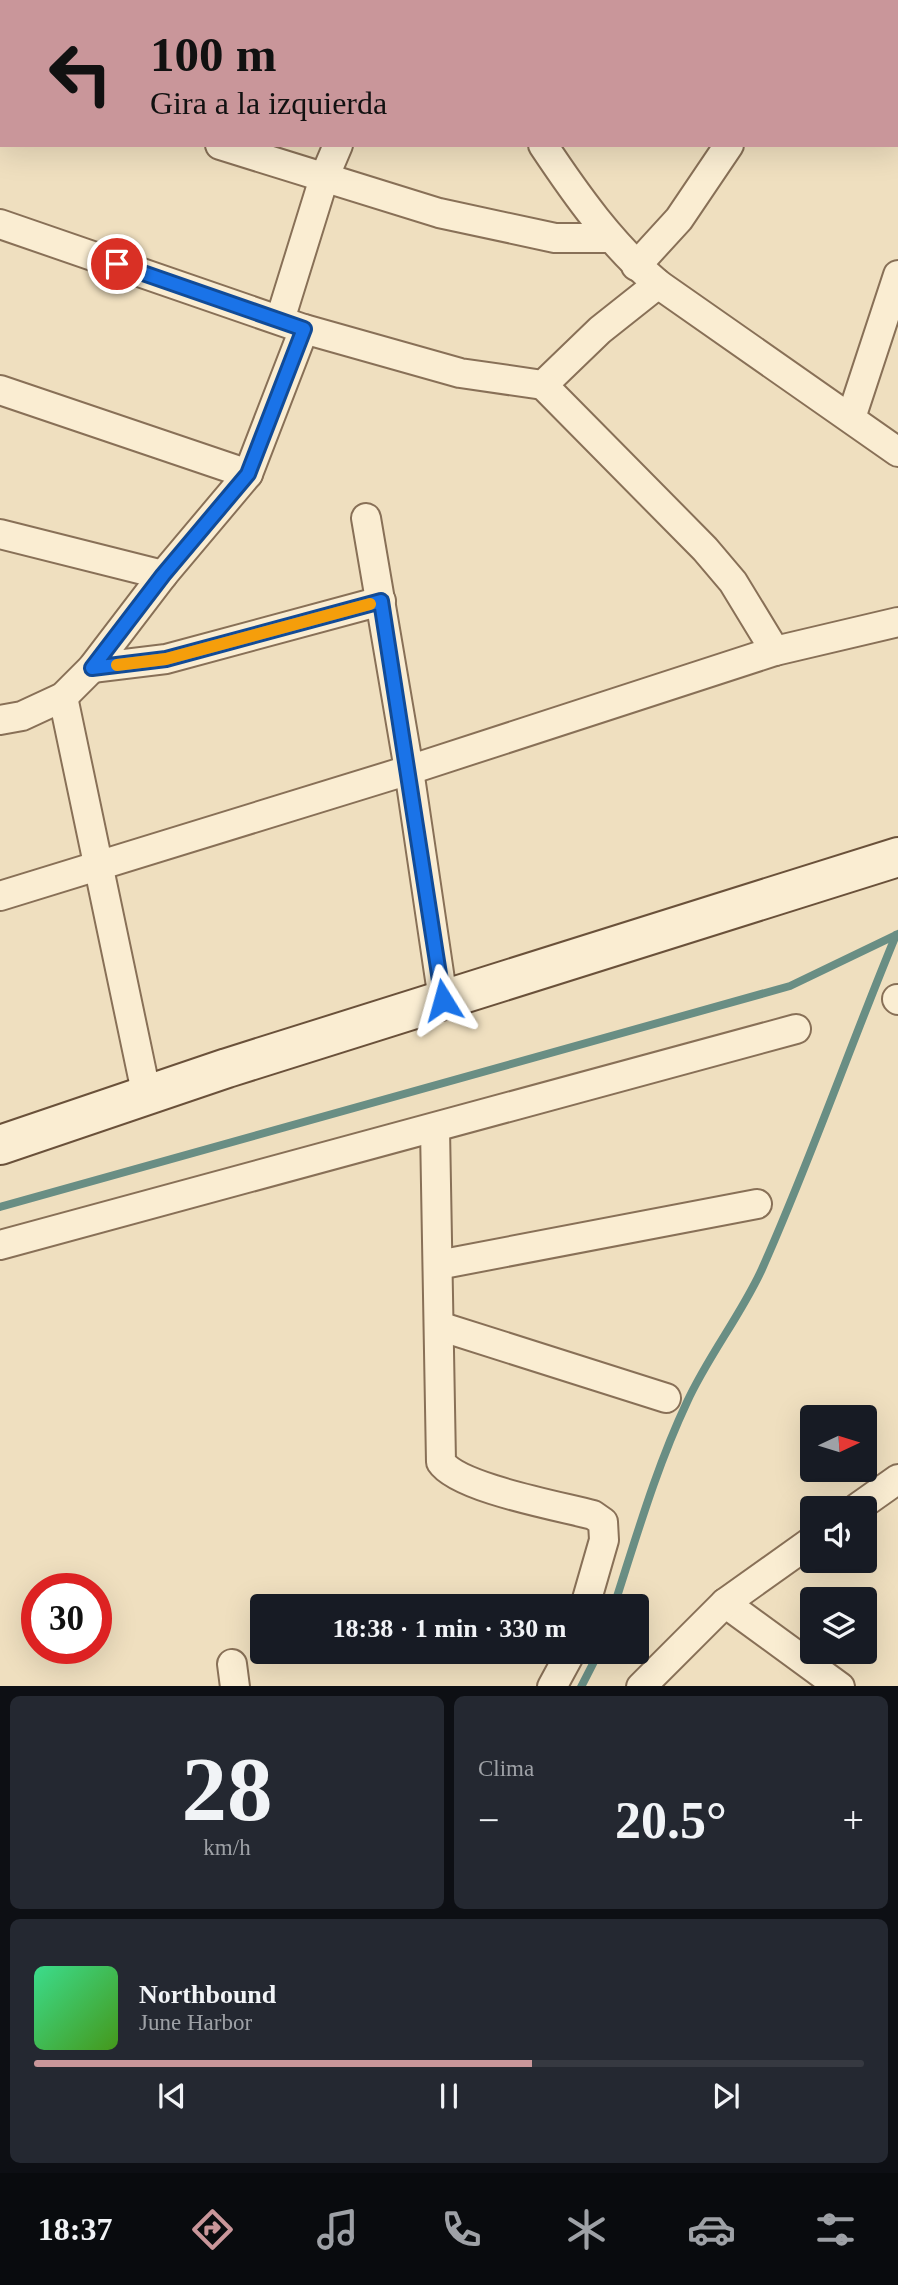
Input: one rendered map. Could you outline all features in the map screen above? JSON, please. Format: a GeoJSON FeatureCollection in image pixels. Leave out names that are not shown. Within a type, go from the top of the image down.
{"type":"FeatureCollection","features":[{"type":"Feature","properties":{"kind":"main road"},"geometry":{"type":"LineString","coordinates":[[0,1145],[443,1000],[898,857]]}},
{"type":"Feature","properties":{"kind":"street"},"geometry":{"type":"LineString","coordinates":[[226,147],[439,213],[545,237],[610,238]]}},
{"type":"Feature","properties":{"kind":"street"},"geometry":{"type":"LineString","coordinates":[[0,720],[22,716],[63,697],[92,668],[163,575],[248,474],[292,324],[324,177],[337,147]]}},
{"type":"Feature","properties":{"kind":"street"},"geometry":{"type":"LineString","coordinates":[[544,147],[610,238],[636,266],[898,452]]}},
{"type":"Feature","properties":{"kind":"street"},"geometry":{"type":"LineString","coordinates":[[636,266],[679,219],[728,147]]}},
{"type":"Feature","properties":{"kind":"street"},"geometry":{"type":"LineString","coordinates":[[0,224],[292,324],[460,373],[543,385],[705,549],[733,582],[775,651]]}},
{"type":"Feature","properties":{"kind":"street"},"geometry":{"type":"LineString","coordinates":[[851,418],[898,275]]}},
{"type":"Feature","properties":{"kind":"street"},"geometry":{"type":"LineString","coordinates":[[543,385],[600,330],[658,284]]}},
{"type":"Feature","properties":{"kind":"street"},"geometry":{"type":"LineString","coordinates":[[0,390],[248,474]]}},
{"type":"Feature","properties":{"kind":"street"},"geometry":{"type":"LineString","coordinates":[[366,518],[409,770],[443,1000]]}},
{"type":"Feature","properties":{"kind":"street"},"geometry":{"type":"LineString","coordinates":[[0,534],[163,575]]}},
{"type":"Feature","properties":{"kind":"street"},"geometry":{"type":"LineString","coordinates":[[92,668],[166,659],[381,601]]}},
{"type":"Feature","properties":{"kind":"street"},"geometry":{"type":"LineString","coordinates":[[0,895],[100,867],[409,770],[775,651],[898,622]]}},
{"type":"Feature","properties":{"kind":"street"},"geometry":{"type":"LineString","coordinates":[[63,697],[147,1097]]}},
{"type":"Feature","properties":{"kind":"street"},"geometry":{"type":"LineString","coordinates":[[0,1245],[796,1029]]}},
{"type":"Feature","properties":{"kind":"street"},"geometry":{"type":"LineString","coordinates":[[435,1129],[441,1462],[446,1470],[467,1481],[593,1515],[603,1522],[604,1540],[588,1594]]}},
{"type":"Feature","properties":{"kind":"street"},"geometry":{"type":"LineString","coordinates":[[438,1265],[757,1204]]}},
{"type":"Feature","properties":{"kind":"street"},"geometry":{"type":"LineString","coordinates":[[439,1326],[666,1398]]}},
{"type":"Feature","properties":{"kind":"street"},"geometry":{"type":"LineString","coordinates":[[874,1496],[898,1479]]}},
{"type":"Feature","properties":{"kind":"street"},"geometry":{"type":"LineString","coordinates":[[641,1686],[725,1603],[800,1550]]}},
{"type":"Feature","properties":{"kind":"street"},"geometry":{"type":"LineString","coordinates":[[725,1603],[840,1686]]}},
{"type":"Feature","properties":{"kind":"street"},"geometry":{"type":"LineString","coordinates":[[552,1686],[564,1664]]}},
{"type":"Feature","properties":{"kind":"waterway"},"geometry":{"type":"LineString","coordinates":[[0,1207],[790,986],[898,934]]}},
{"type":"Feature","properties":{"kind":"waterway"},"geometry":{"type":"LineString","coordinates":[[618,1594],[647,1503],[676,1427],[695,1385],[762,1269],[896,935]]}},
{"type":"Feature","properties":{"kind":"waterway"},"geometry":{"type":"LineString","coordinates":[[582,1686],[593,1664]]}},
{"type":"Feature","properties":{"kind":"slow traffic"},"geometry":{"type":"LineString","coordinates":[[117,665],[166,659],[370,604]]}},
{"type":"Feature","properties":{"kind":"route"},"geometry":{"type":"LineString","coordinates":[[117,264],[304,329],[248,474],[163,575],[92,668],[166,659],[381,601],[443,1000]]}}]}
